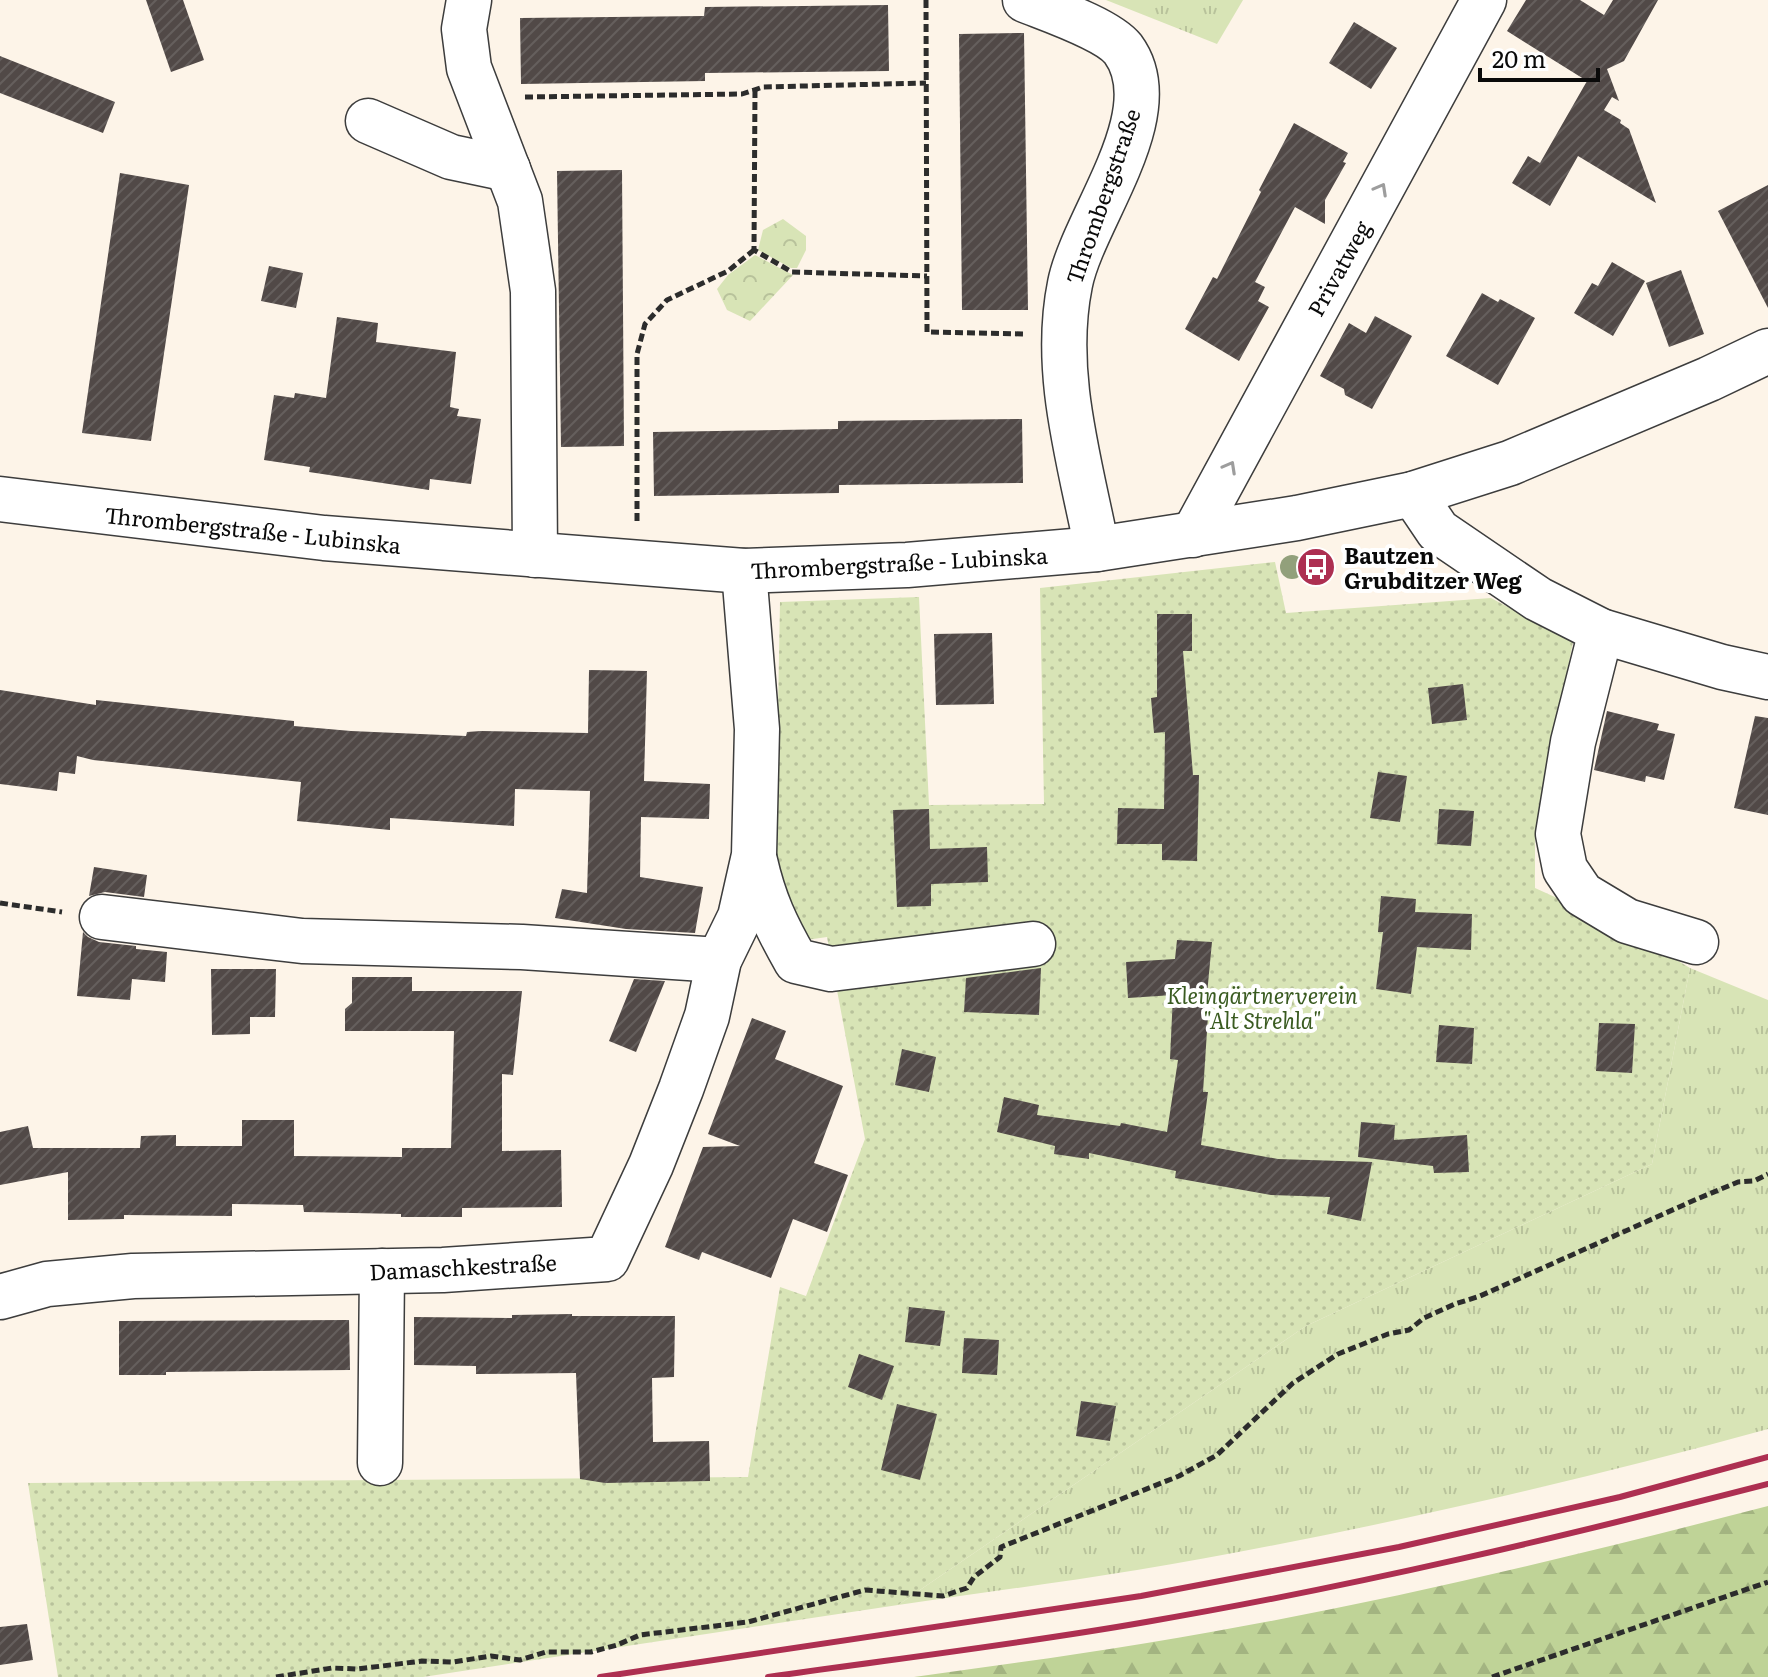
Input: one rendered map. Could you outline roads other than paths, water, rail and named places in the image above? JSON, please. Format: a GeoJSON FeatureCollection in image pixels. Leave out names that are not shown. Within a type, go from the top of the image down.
{"type":"FeatureCollection","features":[{"type":"Feature","properties":{"kind":"street"},"geometry":{"type":"LineString","coordinates":[[469,0],[464,29],[469,68],[520,201],[533,291],[535,542]]}},
{"type":"Feature","properties":{"kind":"street","name":"Thrombergstraße"},"geometry":{"type":"LineString","coordinates":[[1025,0],[1075,20],[1122,48],[1135,76],[1137,112],[1070,282],[1062,355],[1070,416],[1097,549]]}},
{"type":"Feature","properties":{"kind":"street","name":"Privatweg"},"geometry":{"type":"LineString","coordinates":[[1193,535],[1484,0]]}},
{"type":"Feature","properties":{"kind":"street"},"geometry":{"type":"LineString","coordinates":[[368,121],[451,157],[508,169]]}},
{"type":"Feature","properties":{"kind":"street","name":"Thrombergstraße - Lubinska"},"geometry":{"type":"LineString","coordinates":[[0,499],[324,538],[535,542],[637,563],[744,571],[907,565],[1097,549],[1297,518],[1413,494],[1510,463],[1768,351]]}},
{"type":"Feature","properties":{"kind":"street"},"geometry":{"type":"LineString","coordinates":[[1413,494],[1438,531],[1538,599],[1601,631],[1722,667],[1768,677]]}},
{"type":"Feature","properties":{"kind":"street","name":"Damaschkestraße"},"geometry":{"type":"LineString","coordinates":[[0,1297],[47,1284],[133,1276],[443,1270],[607,1259],[651,1165],[681,1089],[707,1016],[719,960],[740,917],[754,855],[757,729],[744,571]]}},
{"type":"Feature","properties":{"kind":"street"},"geometry":{"type":"LineString","coordinates":[[1601,631],[1573,742],[1558,834],[1565,869],[1582,894],[1627,921],[1696,942]]}},
{"type":"Feature","properties":{"kind":"street"},"geometry":{"type":"LineString","coordinates":[[754,855],[764,898],[774,923],[796,961],[831,969],[1033,944]]}},
{"type":"Feature","properties":{"kind":"street"},"geometry":{"type":"LineString","coordinates":[[102,917],[302,941],[522,947],[719,960]]}},
{"type":"Feature","properties":{"kind":"street"},"geometry":{"type":"LineString","coordinates":[[380,1463],[382,1271]]}},
{"type":"Feature","properties":{"kind":"railway"},"geometry":{"type":"LineString","coordinates":[[600,1677],[1141,1596],[1399,1547],[1620,1497],[1768,1457]]}},
{"type":"Feature","properties":{"kind":"railway"},"geometry":{"type":"LineString","coordinates":[[768,1677],[1052,1637],[1303,1593],[1613,1523],[1768,1484]]}},
{"type":"Feature","properties":{"kind":"place","name":"Bautzen Grubditzer Weg"},"geometry":{"type":"Point","coordinates":[1316,567]}},
{"type":"Feature","properties":{"kind":"park label","name":"Kleingärtnerverein \"Alt Strehla\""},"geometry":{"type":"Point","coordinates":[1262,1006]}}]}
